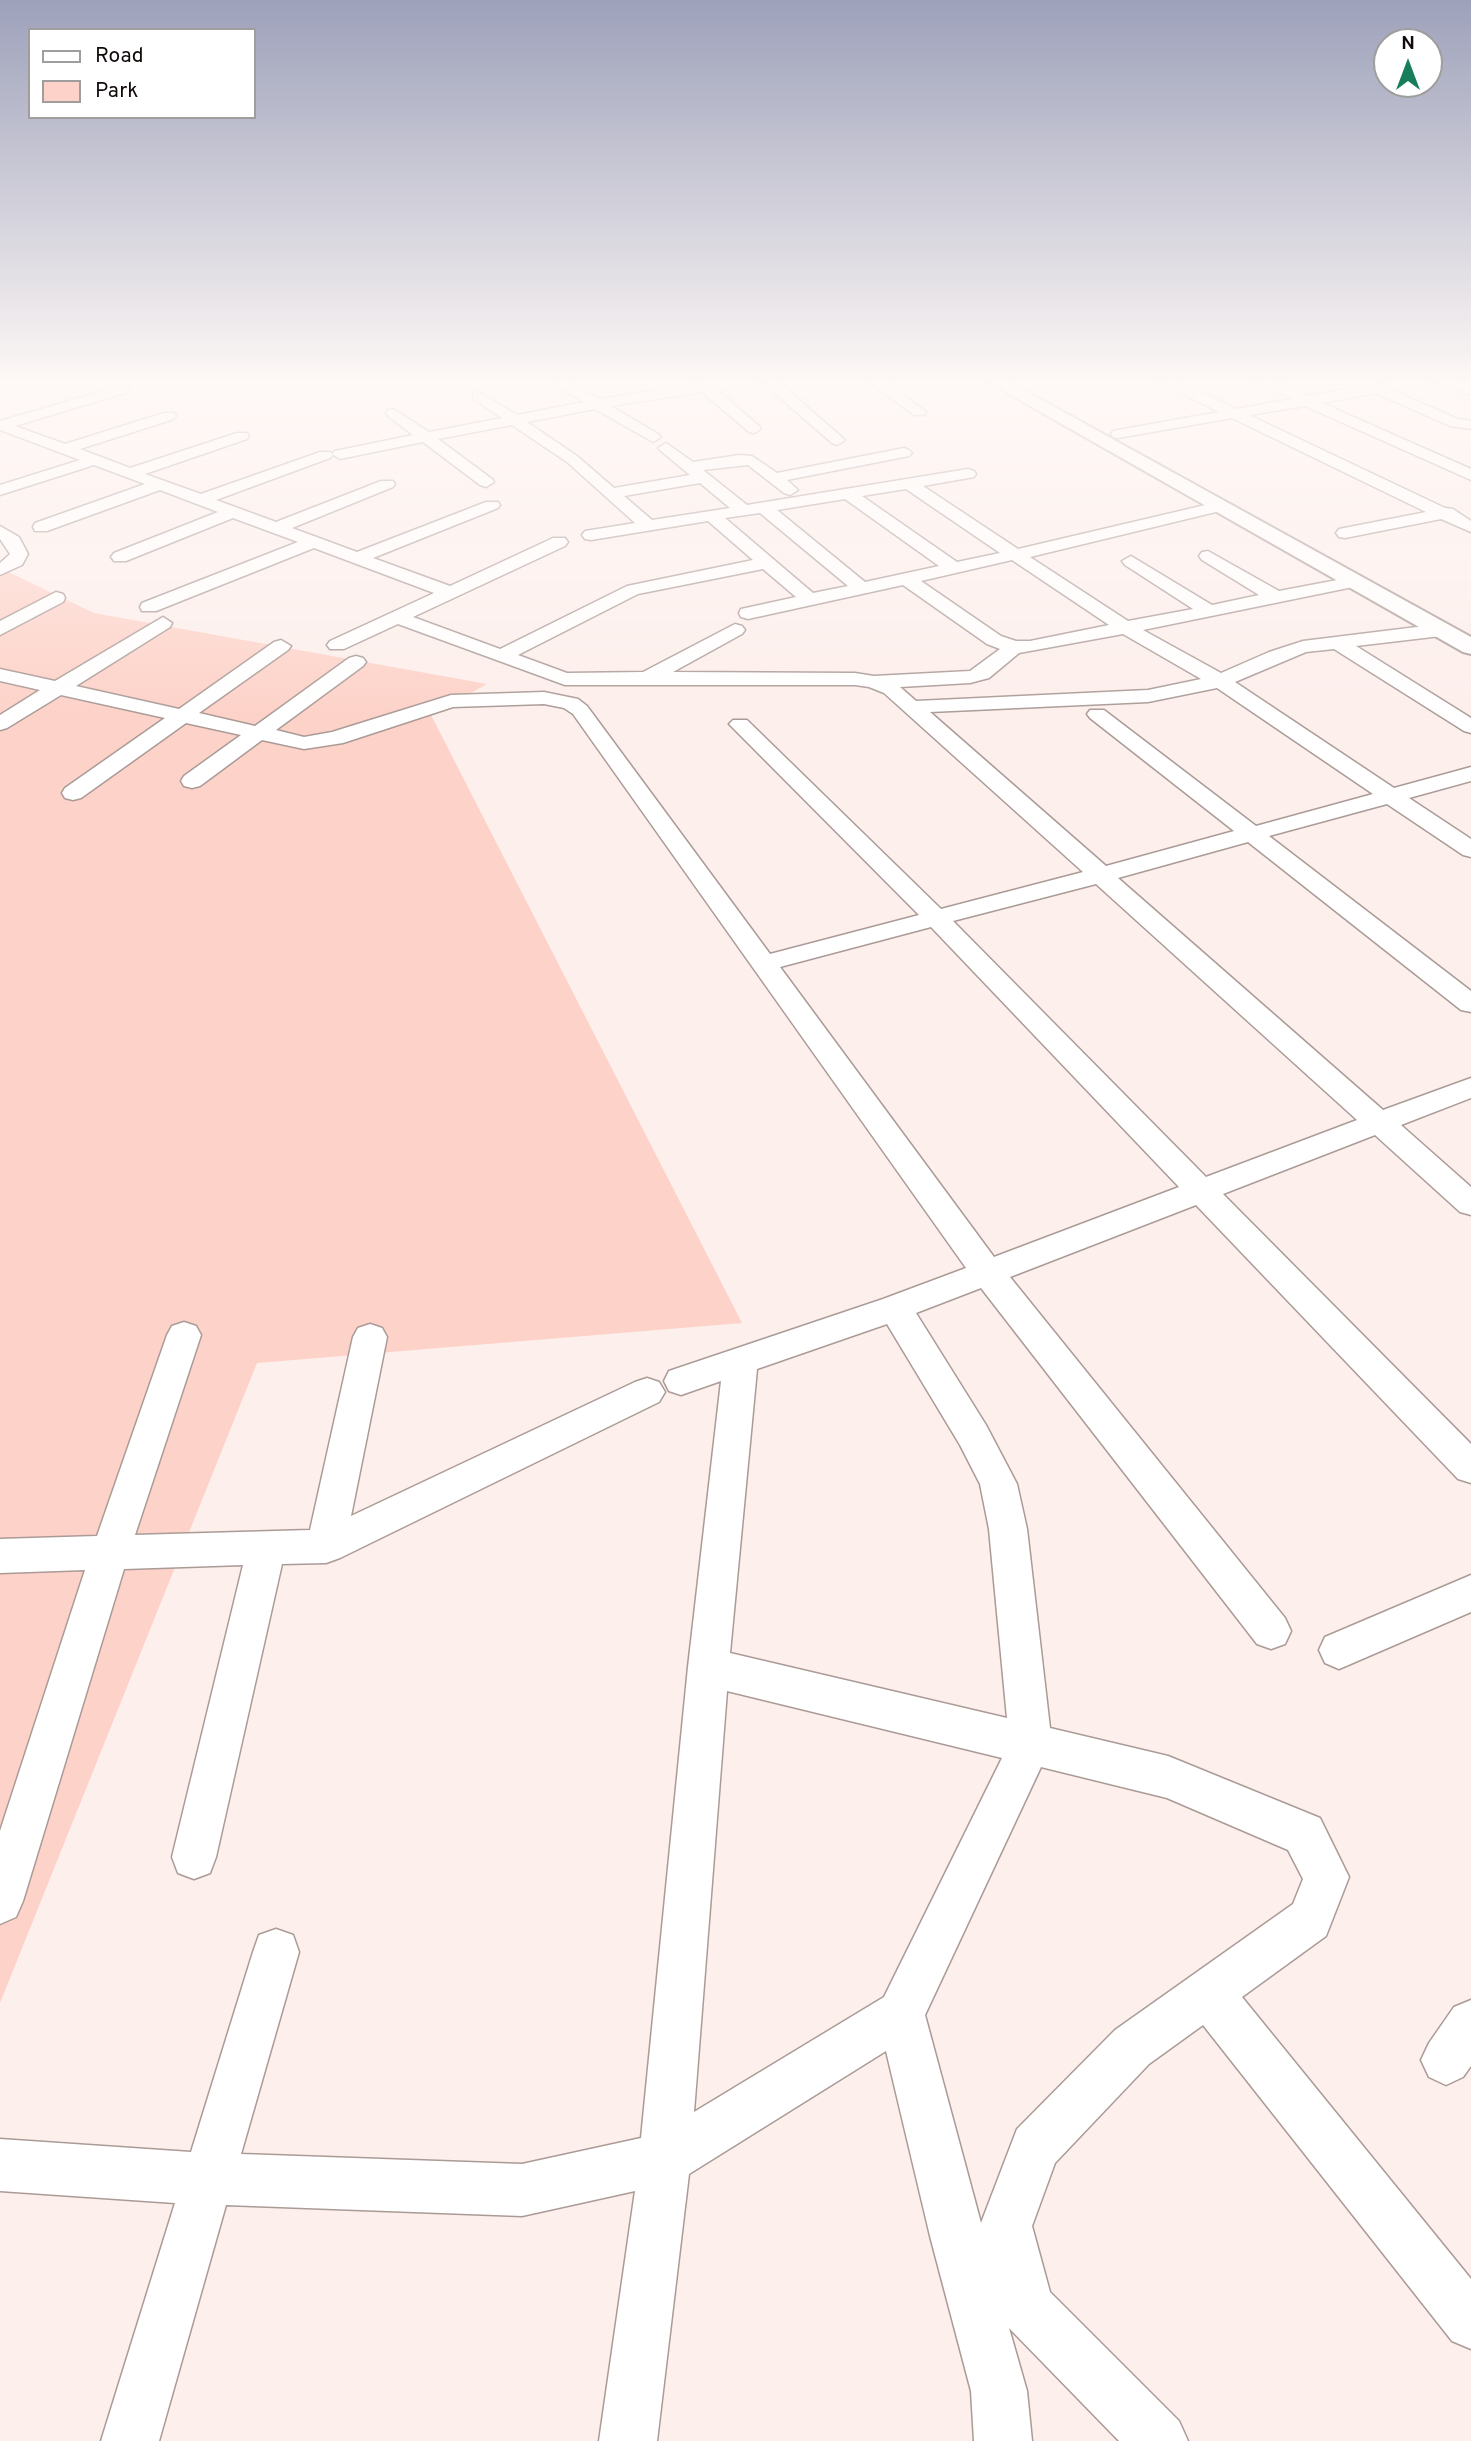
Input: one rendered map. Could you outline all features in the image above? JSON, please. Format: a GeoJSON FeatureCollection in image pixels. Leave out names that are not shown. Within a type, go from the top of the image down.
{"type":"FeatureCollection","features":[{"type":"Feature","properties":{"kind":"main road"},"geometry":{"type":"LineString","coordinates":[[1191,492],[1471,647]]}},
{"type":"Feature","properties":{"kind":"main road"},"geometry":{"type":"LineString","coordinates":[[1225,492],[1471,625]]}},
{"type":"Feature","properties":{"kind":"street"},"geometry":{"type":"LineString","coordinates":[[41,527],[138,492]]}},
{"type":"Feature","properties":{"kind":"street"},"geometry":{"type":"LineString","coordinates":[[182,492],[449,592]]}},
{"type":"Feature","properties":{"kind":"street"},"geometry":{"type":"LineString","coordinates":[[202,499],[223,492]]}},
{"type":"Feature","properties":{"kind":"street"},"geometry":{"type":"LineString","coordinates":[[279,527],[367,492]]}},
{"type":"Feature","properties":{"kind":"street"},"geometry":{"type":"LineString","coordinates":[[611,493],[618,492]]}},
{"type":"Feature","properties":{"kind":"street"},"geometry":{"type":"LineString","coordinates":[[721,492],[744,511]]}},
{"type":"Feature","properties":{"kind":"street"},"geometry":{"type":"LineString","coordinates":[[793,492],[805,501]]}},
{"type":"Feature","properties":{"kind":"street"},"geometry":{"type":"LineString","coordinates":[[591,535],[862,492]]}},
{"type":"Feature","properties":{"kind":"street"},"geometry":{"type":"LineString","coordinates":[[921,492],[1124,627],[1220,681],[1471,850]]}},
{"type":"Feature","properties":{"kind":"street"},"geometry":{"type":"LineString","coordinates":[[1398,492],[1471,527]]}},
{"type":"Feature","properties":{"kind":"street"},"geometry":{"type":"LineString","coordinates":[[611,493],[649,526]]}},
{"type":"Feature","properties":{"kind":"street"},"geometry":{"type":"LineString","coordinates":[[849,494],[952,567]]}},
{"type":"Feature","properties":{"kind":"street"},"geometry":{"type":"LineString","coordinates":[[359,557],[492,505]]}},
{"type":"Feature","properties":{"kind":"street"},"geometry":{"type":"LineString","coordinates":[[748,613],[1218,507]]}},
{"type":"Feature","properties":{"kind":"street"},"geometry":{"type":"LineString","coordinates":[[765,508],[863,589]]}},
{"type":"Feature","properties":{"kind":"street"},"geometry":{"type":"LineString","coordinates":[[1345,533],[1471,509]]}},
{"type":"Feature","properties":{"kind":"street"},"geometry":{"type":"LineString","coordinates":[[120,557],[235,511]]}},
{"type":"Feature","properties":{"kind":"street"},"geometry":{"type":"LineString","coordinates":[[712,516],[810,600]]}},
{"type":"Feature","properties":{"kind":"street"},"geometry":{"type":"LineString","coordinates":[[0,531],[13,541],[19,554],[16,561],[0,570]]}},
{"type":"Feature","properties":{"kind":"street"},"geometry":{"type":"LineString","coordinates":[[149,607],[316,541]]}},
{"type":"Feature","properties":{"kind":"street"},"geometry":{"type":"LineString","coordinates":[[337,645],[559,542]]}},
{"type":"Feature","properties":{"kind":"street"},"geometry":{"type":"LineString","coordinates":[[1208,556],[1275,597]]}},
{"type":"Feature","properties":{"kind":"street"},"geometry":{"type":"LineString","coordinates":[[1131,561],[1208,610]]}},
{"type":"Feature","properties":{"kind":"street"},"geometry":{"type":"LineString","coordinates":[[501,656],[633,590],[767,563]]}},
{"type":"Feature","properties":{"kind":"street"},"geometry":{"type":"LineString","coordinates":[[905,578],[994,640],[1014,647],[1045,646],[1124,627],[1353,582]]}},
{"type":"Feature","properties":{"kind":"street"},"geometry":{"type":"LineString","coordinates":[[0,629],[56,598]]}},
{"type":"Feature","properties":{"kind":"street"},"geometry":{"type":"LineString","coordinates":[[396,617],[565,679],[855,679],[874,682],[970,677],[982,674],[1014,647]]}},
{"type":"Feature","properties":{"kind":"street"},"geometry":{"type":"LineString","coordinates":[[0,724],[163,623]]}},
{"type":"Feature","properties":{"kind":"street"},"geometry":{"type":"LineString","coordinates":[[911,708],[1148,696],[1220,681],[1303,647],[1441,630]]}},
{"type":"Feature","properties":{"kind":"street"},"geometry":{"type":"LineString","coordinates":[[647,678],[735,631]]}},
{"type":"Feature","properties":{"kind":"street"},"geometry":{"type":"LineString","coordinates":[[1336,642],[1471,727]]}},
{"type":"Feature","properties":{"kind":"street"},"geometry":{"type":"LineString","coordinates":[[74,793],[281,646]]}},
{"type":"Feature","properties":{"kind":"street"},"geometry":{"type":"LineString","coordinates":[[192,781],[356,662]]}},
{"type":"Feature","properties":{"kind":"street"},"geometry":{"type":"LineString","coordinates":[[0,675],[290,741],[319,742],[451,701],[544,698],[571,703],[580,710],[610,749],[761,964],[988,1273],[1271,1631]]}},
{"type":"Feature","properties":{"kind":"street"},"geometry":{"type":"LineString","coordinates":[[874,682],[891,689],[1471,1204]]}},
{"type":"Feature","properties":{"kind":"street"},"geometry":{"type":"LineString","coordinates":[[1097,715],[1471,1004]]}},
{"type":"Feature","properties":{"kind":"street"},"geometry":{"type":"LineString","coordinates":[[740,724],[935,917],[1471,1468]]}},
{"type":"Feature","properties":{"kind":"street"},"geometry":{"type":"LineString","coordinates":[[761,964],[1471,774]]}},
{"type":"Feature","properties":{"kind":"street"},"geometry":{"type":"LineString","coordinates":[[681,1381],[895,1308],[1471,1087]]}},
{"type":"Feature","properties":{"kind":"street"},"geometry":{"type":"LineString","coordinates":[[0,2165],[208,2179],[522,2190],[665,2159],[901,2014],[1031,1743],[1008,1529],[998,1484],[973,1435],[895,1308]]}},
{"type":"Feature","properties":{"kind":"street"},"geometry":{"type":"LineString","coordinates":[[0,1901],[110,1553],[184,1335]]}},
{"type":"Feature","properties":{"kind":"street"},"geometry":{"type":"LineString","coordinates":[[326,1546],[370,1337]]}},
{"type":"Feature","properties":{"kind":"street"},"geometry":{"type":"LineString","coordinates":[[628,2441],[665,2159],[708,1667],[741,1361]]}},
{"type":"Feature","properties":{"kind":"street"},"geometry":{"type":"LineString","coordinates":[[0,1556],[326,1546],[647,1392]]}},
{"type":"Feature","properties":{"kind":"street"},"geometry":{"type":"LineString","coordinates":[[194,1857],[266,1548]]}},
{"type":"Feature","properties":{"kind":"street"},"geometry":{"type":"LineString","coordinates":[[1339,1650],[1471,1593]]}},
{"type":"Feature","properties":{"kind":"street"},"geometry":{"type":"LineString","coordinates":[[708,1667],[1168,1777],[1304,1833],[1326,1877],[1310,1920],[1132,2047],[1035,2147],[1006,2226],[1027,2307]]}},
{"type":"Feature","properties":{"kind":"street"},"geometry":{"type":"LineString","coordinates":[[130,2441],[276,1952]]}},
{"type":"Feature","properties":{"kind":"street"},"geometry":{"type":"LineString","coordinates":[[1208,1993],[1471,2322]]}},
{"type":"Feature","properties":{"kind":"street"},"geometry":{"type":"LineString","coordinates":[[901,2014],[999,2390],[1003,2441]]}},
{"type":"Feature","properties":{"kind":"street"},"geometry":{"type":"LineString","coordinates":[[957,2236],[1159,2441]]}},
{"type":"Feature","properties":{"kind":"green space"},"geometry":{"type":"Polygon","coordinates":[[[0,568],[94,613],[487,684],[431,715],[742,1323],[257,1363],[0,2003],[0,568]]]}}]}
